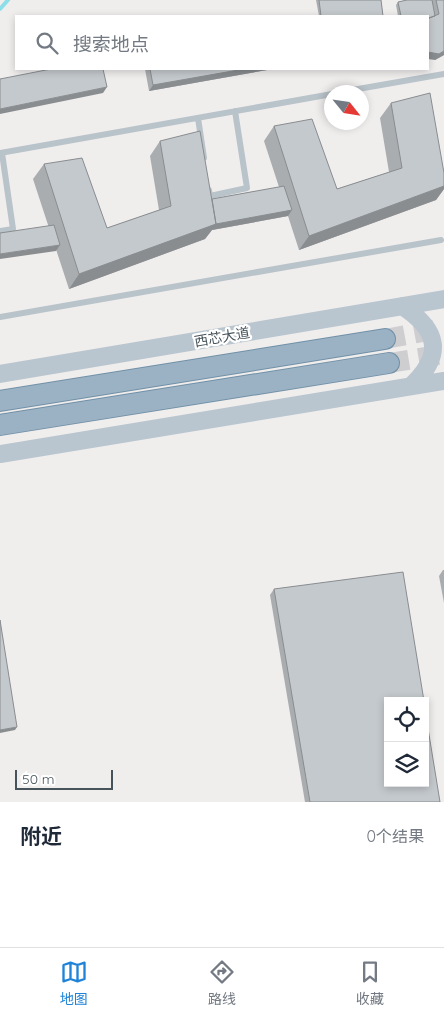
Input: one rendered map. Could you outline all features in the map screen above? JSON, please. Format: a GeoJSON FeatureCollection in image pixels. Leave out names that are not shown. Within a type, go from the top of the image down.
{"type":"FeatureCollection","features":[{"type":"Feature","properties":{"kind":"highway","name":"西芯大道"},"geometry":{"type":"LineString","coordinates":[[0,401],[385,338]]}},
{"type":"Feature","properties":{"kind":"highway"},"geometry":{"type":"LineString","coordinates":[[0,425],[389,363]]}},
{"type":"Feature","properties":{"kind":"main road","name":"西芯大道"},"geometry":{"type":"LineString","coordinates":[[0,374],[444,299]]}},
{"type":"Feature","properties":{"kind":"main road"},"geometry":{"type":"LineString","coordinates":[[402,306],[421,318],[434,336],[433,359],[425,374],[411,386]]}},
{"type":"Feature","properties":{"kind":"main road"},"geometry":{"type":"LineString","coordinates":[[0,454],[444,381]]}},
{"type":"Feature","properties":{"kind":"lane"},"geometry":{"type":"LineString","coordinates":[[369,87],[444,74]]}},
{"type":"Feature","properties":{"kind":"lane"},"geometry":{"type":"LineString","coordinates":[[0,230],[13,229],[1,153],[324,95]]}},
{"type":"Feature","properties":{"kind":"lane"},"geometry":{"type":"LineString","coordinates":[[209,186],[210,196],[247,188],[235,111]]}},
{"type":"Feature","properties":{"kind":"lane"},"geometry":{"type":"LineString","coordinates":[[198,118],[206,166]]}},
{"type":"Feature","properties":{"kind":"lane"},"geometry":{"type":"LineString","coordinates":[[0,316],[441,240]]}},
{"type":"Feature","properties":{"kind":"building"},"geometry":{"type":"Polygon","coordinates":[[[319,0],[381,0],[383,15],[321,15],[319,0]]]}},
{"type":"Feature","properties":{"kind":"building"},"geometry":{"type":"Polygon","coordinates":[[[432,0],[435,16],[429,18],[429,15],[401,15],[398,2],[432,0]]]}},
{"type":"Feature","properties":{"kind":"building"},"geometry":{"type":"Polygon","coordinates":[[[436,0],[444,0],[444,51],[439,54],[429,52],[429,18],[439,14],[436,0]]]}},
{"type":"Feature","properties":{"kind":"building"},"geometry":{"type":"Polygon","coordinates":[[[46,70],[103,70],[107,87],[0,109],[0,79],[46,70]]]}},
{"type":"Feature","properties":{"kind":"building"},"geometry":{"type":"Polygon","coordinates":[[[150,70],[238,70],[153,85],[150,70]]]}},
{"type":"Feature","properties":{"kind":"building"},"geometry":{"type":"Polygon","coordinates":[[[430,93],[444,173],[444,186],[309,236],[274,126],[312,119],[337,189],[402,168],[391,103],[430,93]]]}},
{"type":"Feature","properties":{"kind":"building"},"geometry":{"type":"Polygon","coordinates":[[[200,131],[216,224],[79,274],[44,164],[82,158],[107,228],[171,206],[160,141],[200,131]]]}},
{"type":"Feature","properties":{"kind":"building"},"geometry":{"type":"Polygon","coordinates":[[[284,186],[292,210],[216,224],[212,199],[284,186]]]}},
{"type":"Feature","properties":{"kind":"building"},"geometry":{"type":"Polygon","coordinates":[[[54,225],[60,245],[0,254],[0,233],[54,225]]]}},
{"type":"Feature","properties":{"kind":"building"},"geometry":{"type":"Polygon","coordinates":[[[403,572],[423,697],[384,697],[384,787],[429,787],[429,735],[440,802],[310,802],[274,589],[403,572]]]}},
{"type":"Feature","properties":{"kind":"building"},"geometry":{"type":"Polygon","coordinates":[[[0,620],[17,727],[0,730],[0,620]]]}},
{"type":"Feature","properties":{"kind":"waterway"},"geometry":{"type":"LineString","coordinates":[[0,9],[8,0]]}},
{"type":"Feature","properties":{"kind":"tunnel"},"geometry":{"type":"LineString","coordinates":[[385,339],[444,328]]}},
{"type":"Feature","properties":{"kind":"tunnel"},"geometry":{"type":"LineString","coordinates":[[389,363],[444,354]]}}]}
